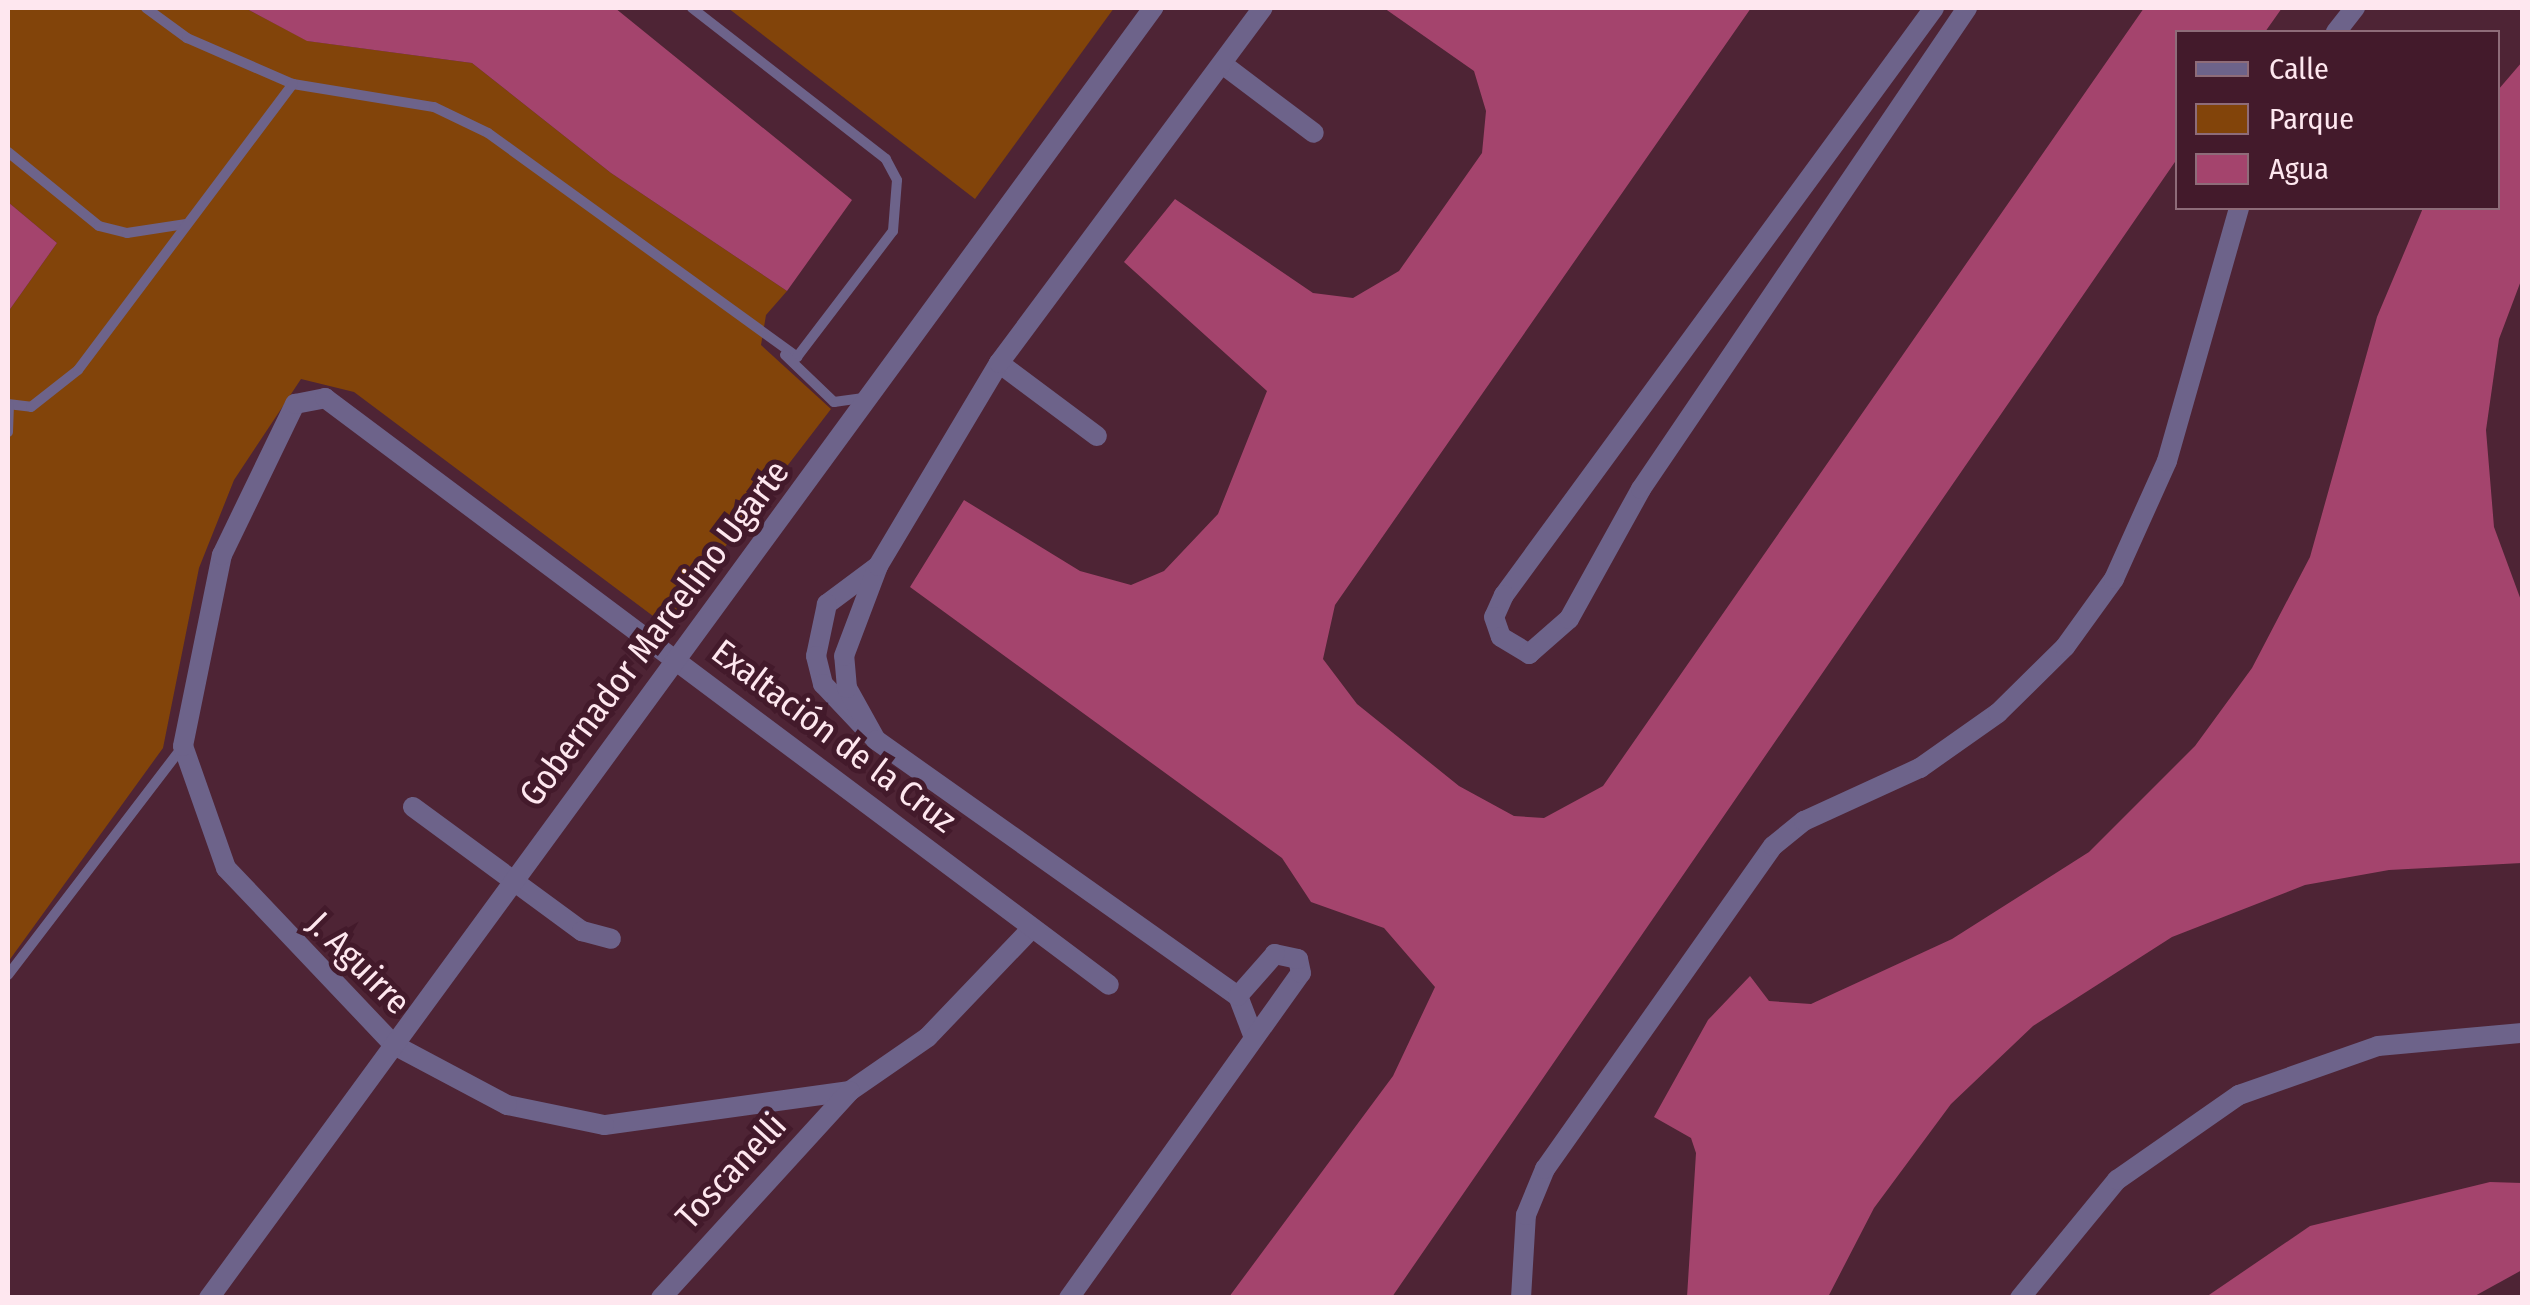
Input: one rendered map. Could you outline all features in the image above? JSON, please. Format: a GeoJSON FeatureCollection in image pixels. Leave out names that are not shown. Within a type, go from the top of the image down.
{"type":"FeatureCollection","features":[{"type":"Feature","properties":{"kind":"street","name":"Gobernador Marcelino Ugarte"},"geometry":{"type":"LineString","coordinates":[[209,1298],[514,876],[1153,8]]}},
{"type":"Feature","properties":{"kind":"street"},"geometry":{"type":"LineString","coordinates":[[876,740],[846,688],[844,656],[878,566],[998,364],[1224,66],[1263,8]]}},
{"type":"Feature","properties":{"kind":"street"},"geometry":{"type":"LineString","coordinates":[[1934,8],[1740,281],[1504,595],[1494,617],[1501,637],[1529,654],[1548,647],[1766,300],[1967,8]]}},
{"type":"Feature","properties":{"kind":"street"},"geometry":{"type":"LineString","coordinates":[[2338,30],[2355,8]]}},
{"type":"Feature","properties":{"kind":"street"},"geometry":{"type":"LineString","coordinates":[[1224,66],[1314,133]]}},
{"type":"Feature","properties":{"kind":"street"},"geometry":{"type":"LineString","coordinates":[[1521,1298],[1526,1215],[1545,1169],[1773,846],[1804,821],[1920,768],[1998,713],[2065,647],[2114,579],[2167,461],[2239,210]]}},
{"type":"Feature","properties":{"kind":"street"},"geometry":{"type":"LineString","coordinates":[[1740,281],[1766,300]]}},
{"type":"Feature","properties":{"kind":"street"},"geometry":{"type":"LineString","coordinates":[[998,364],[1097,436]]}},
{"type":"Feature","properties":{"kind":"street","name":"Exaltación de la Cruz"},"geometry":{"type":"LineString","coordinates":[[184,746],[222,556],[289,414],[305,398],[325,398],[1109,985]]}},
{"type":"Feature","properties":{"kind":"street"},"geometry":{"type":"LineString","coordinates":[[878,566],[828,604],[816,656],[823,684],[876,740],[1238,996],[1252,1033]]}},
{"type":"Feature","properties":{"kind":"street","name":"J. Aguirre"},"geometry":{"type":"LineString","coordinates":[[184,746],[226,868],[394,1045],[506,1104],[604,1125],[850,1091],[928,1037],[1032,928]]}},
{"type":"Feature","properties":{"kind":"street"},"geometry":{"type":"LineString","coordinates":[[414,807],[514,876],[582,931],[612,939]]}},
{"type":"Feature","properties":{"kind":"street"},"geometry":{"type":"LineString","coordinates":[[1069,1298],[1252,1033],[1301,972],[1298,959],[1275,954],[1238,996]]}},
{"type":"Feature","properties":{"kind":"street"},"geometry":{"type":"LineString","coordinates":[[2020,1298],[2116,1180],[2239,1094],[2378,1046],[2522,1033]]}},
{"type":"Feature","properties":{"kind":"street","name":"Toscanelli"},"geometry":{"type":"LineString","coordinates":[[662,1298],[850,1091]]}},
{"type":"Feature","properties":{"kind":"lane"},"geometry":{"type":"LineString","coordinates":[[146,8],[187,38],[293,84],[434,107],[488,133],[784,354],[834,402],[871,395]]}},
{"type":"Feature","properties":{"kind":"lane"},"geometry":{"type":"LineString","coordinates":[[692,8],[886,159],[897,180],[893,231],[806,354],[784,354]]}},
{"type":"Feature","properties":{"kind":"lane"},"geometry":{"type":"LineString","coordinates":[[8,432],[8,404],[47,399],[78,370],[293,84]]}},
{"type":"Feature","properties":{"kind":"lane"},"geometry":{"type":"LineString","coordinates":[[8,152],[100,226],[127,233],[186,224]]}},
{"type":"Feature","properties":{"kind":"lane"},"geometry":{"type":"LineString","coordinates":[[8,974],[184,746]]}},
{"type":"Feature","properties":{"kind":"green space"},"geometry":{"type":"Polygon","coordinates":[[[8,8],[245,8],[308,41],[472,63],[611,173],[787,291],[766,315],[761,345],[831,409],[665,625],[354,392],[301,379],[234,480],[199,568],[163,748],[8,962],[8,312],[57,243],[8,202],[8,8]]]}},
{"type":"Feature","properties":{"kind":"green space"},"geometry":{"type":"Polygon","coordinates":[[[728,8],[1114,8],[975,199],[728,8]]]}},
{"type":"Feature","properties":{"kind":"water"},"geometry":{"type":"Polygon","coordinates":[[[245,8],[615,8],[852,200],[787,291],[611,173],[472,63],[307,41],[245,8]]]}},
{"type":"Feature","properties":{"kind":"water"},"geometry":{"type":"Polygon","coordinates":[[[1384,8],[1751,8],[1335,605],[1323,659],[1357,704],[1459,786],[1514,816],[1544,818],[1603,786],[2144,8],[2282,8],[2266,30],[2175,30],[2175,162],[1392,1297],[1229,1297],[1393,1076],[1435,987],[1384,928],[1311,902],[1282,858],[910,587],[964,500],[1080,571],[1131,585],[1164,571],[1218,514],[1267,391],[1124,262],[1175,199],[1313,293],[1353,298],[1399,271],[1482,153],[1486,111],[1474,71],[1384,8]]]}},
{"type":"Feature","properties":{"kind":"water"},"geometry":{"type":"Polygon","coordinates":[[[2522,62],[2522,278],[2499,339],[2486,430],[2494,527],[2522,603],[2522,863],[2389,870],[2305,885],[2172,937],[2033,1026],[1951,1104],[1874,1208],[1828,1297],[1687,1297],[1696,1153],[1691,1138],[1654,1117],[1708,1020],[1750,976],[1769,1001],[1811,1004],[1952,939],[2089,852],[2195,746],[2252,668],[2310,557],[2377,317],[2422,210],[2500,210],[2500,88],[2522,62]]]}},
{"type":"Feature","properties":{"kind":"water"},"geometry":{"type":"Polygon","coordinates":[[[8,202],[57,243],[8,312],[8,202]]]}},
{"type":"Feature","properties":{"kind":"water"},"geometry":{"type":"Polygon","coordinates":[[[2490,1182],[2522,1183],[2522,1270],[2473,1297],[2206,1297],[2310,1226],[2490,1182]]]}}]}
